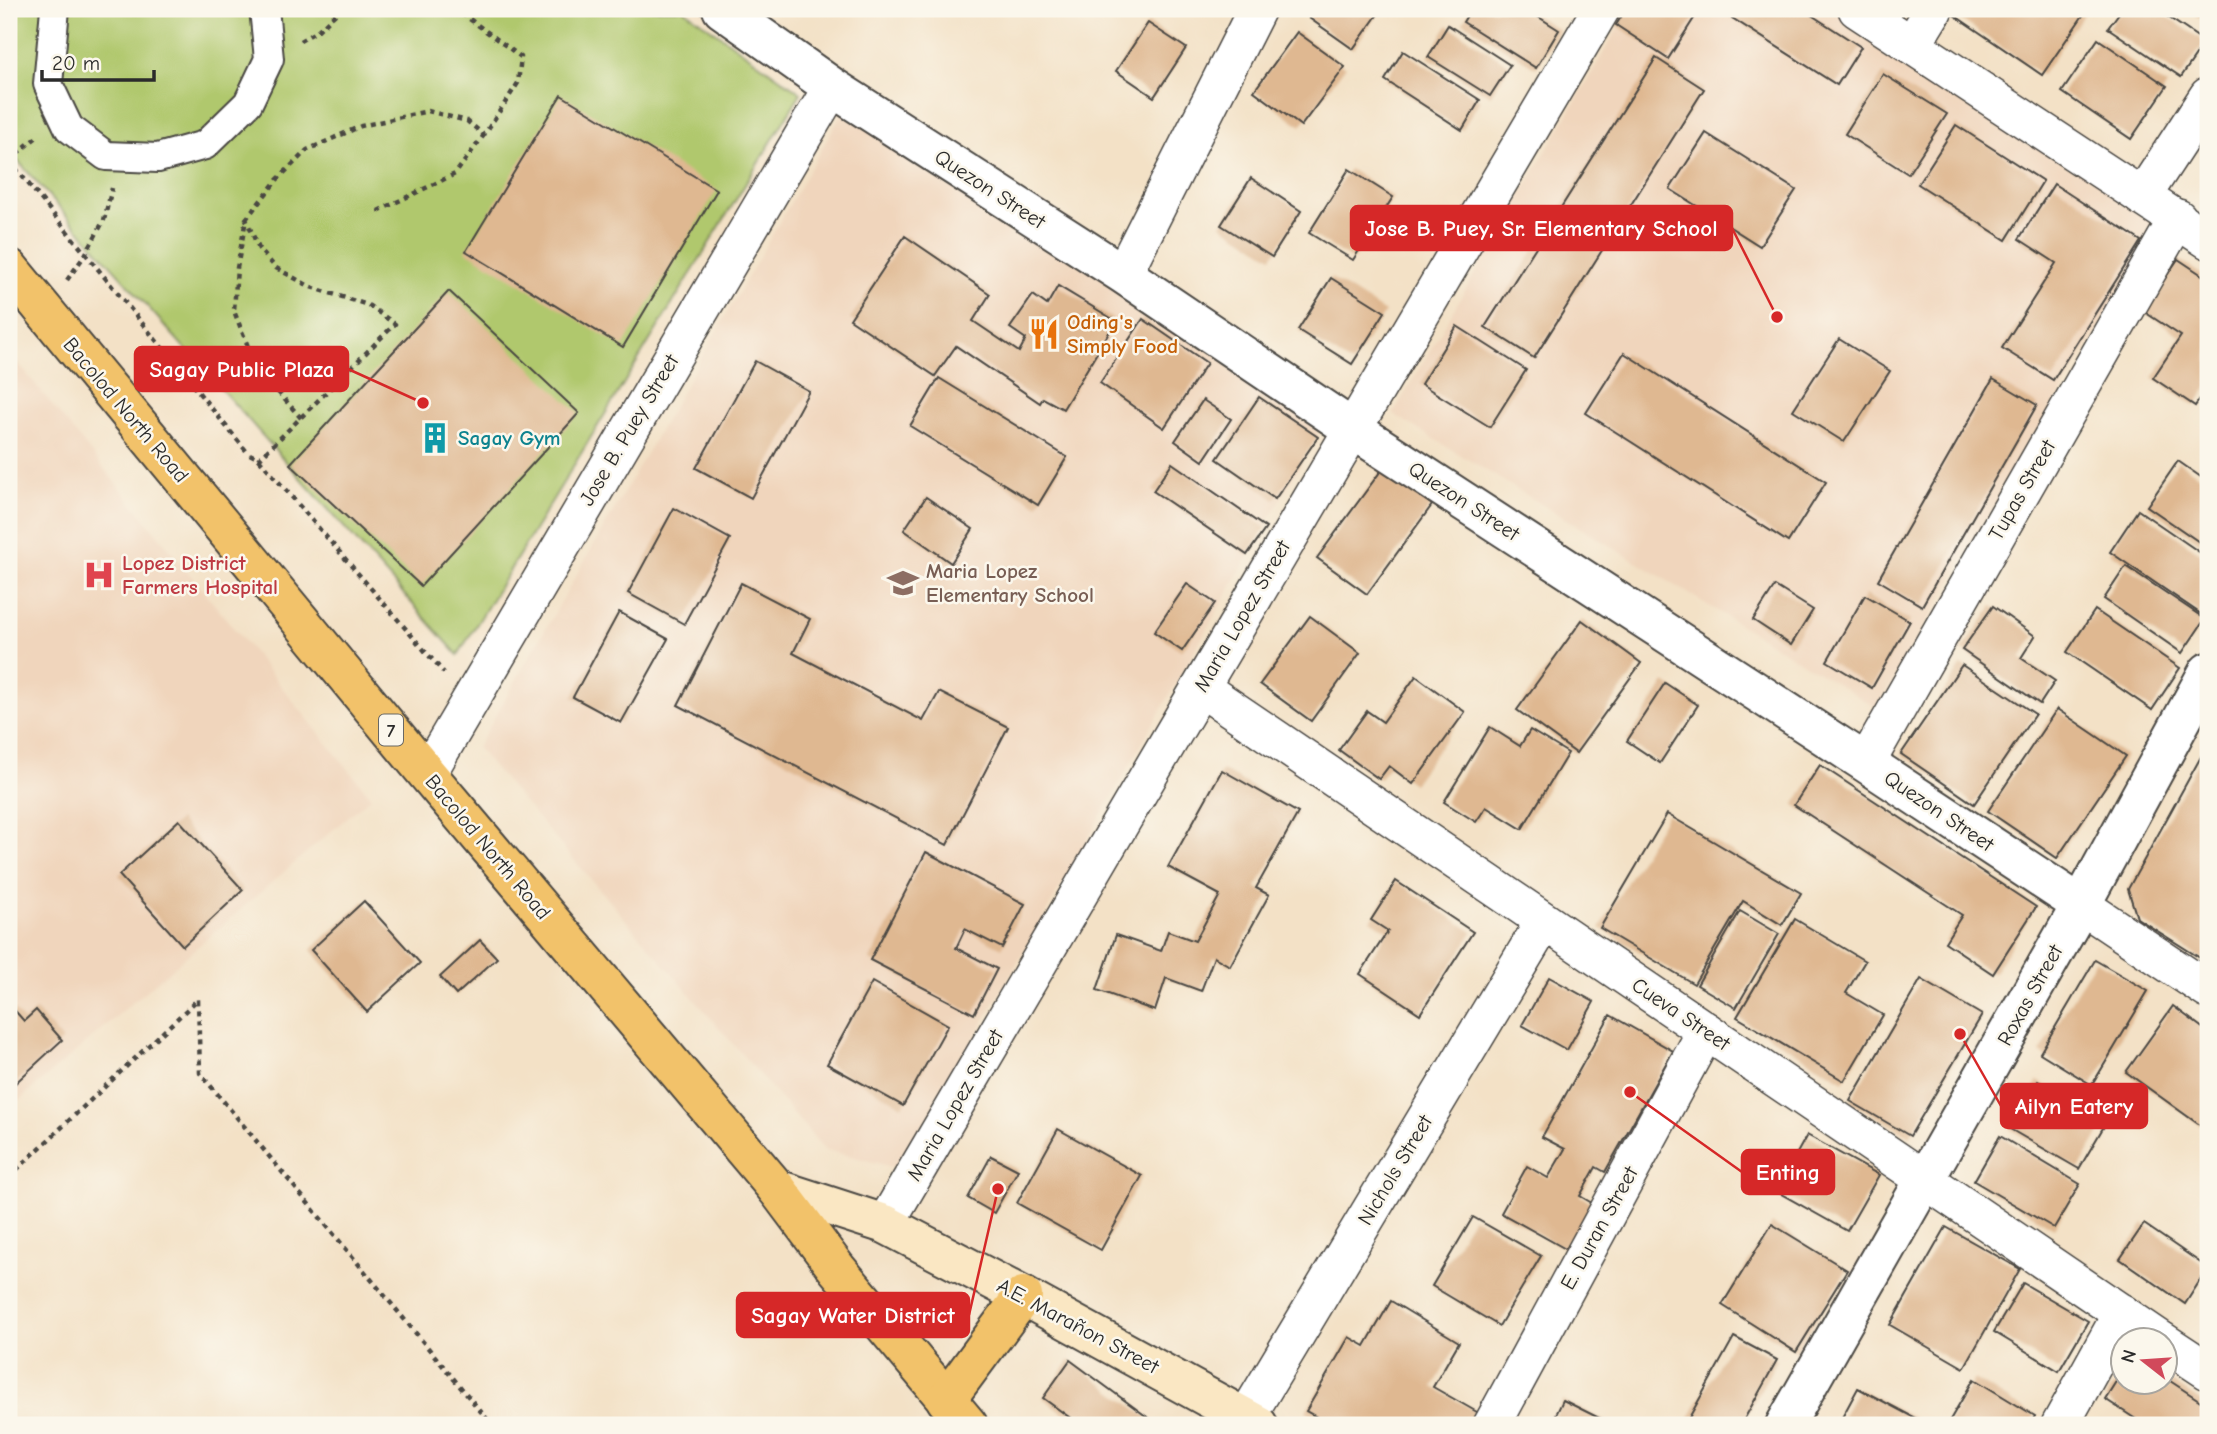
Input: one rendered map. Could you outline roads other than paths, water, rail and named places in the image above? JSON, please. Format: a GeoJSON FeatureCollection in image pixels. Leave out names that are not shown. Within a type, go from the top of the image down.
{"type":"FeatureCollection","features":[{"type":"Feature","properties":{"kind":"highway","name":"Bacolod North Road"},"geometry":{"type":"LineString","coordinates":[[9,268],[427,774],[777,1189],[837,1269],[957,1413]]}},
{"type":"Feature","properties":{"kind":"highway"},"geometry":{"type":"LineString","coordinates":[[957,1413],[1023,1296]]}},
{"type":"Feature","properties":{"kind":"main road","name":"A.E. Marañon Street"},"geometry":{"type":"LineString","coordinates":[[777,1189],[885,1224],[1023,1296],[1252,1422]]}},
{"type":"Feature","properties":{"kind":"street"},"geometry":{"type":"LineString","coordinates":[[55,9],[48,84],[69,128],[106,156],[158,158],[205,145],[248,103],[269,59],[264,9]]}},
{"type":"Feature","properties":{"kind":"street","name":"Quezon Street"},"geometry":{"type":"LineString","coordinates":[[722,9],[832,87],[1123,274],[1351,428],[1866,763],[2208,990]]}},
{"type":"Feature","properties":{"kind":"street"},"geometry":{"type":"LineString","coordinates":[[1123,274],[1257,9]]}},
{"type":"Feature","properties":{"kind":"street","name":"Maria Lopez Street"},"geometry":{"type":"LineString","coordinates":[[885,1224],[1351,428],[1601,9]]}},
{"type":"Feature","properties":{"kind":"street"},"geometry":{"type":"LineString","coordinates":[[1857,9],[2208,240]]}},
{"type":"Feature","properties":{"kind":"street"},"geometry":{"type":"LineString","coordinates":[[1912,45],[1934,9]]}},
{"type":"Feature","properties":{"kind":"street","name":"Jose B. Puey Street"},"geometry":{"type":"LineString","coordinates":[[427,774],[832,87]]}},
{"type":"Feature","properties":{"kind":"street"},"geometry":{"type":"LineString","coordinates":[[2142,197],[2208,96]]}},
{"type":"Feature","properties":{"kind":"street","name":"Tupas Street"},"geometry":{"type":"LineString","coordinates":[[1866,763],[2178,218]]}},
{"type":"Feature","properties":{"kind":"street","name":"Roxas Street"},"geometry":{"type":"LineString","coordinates":[[1785,1425],[2081,905],[2208,672]]}},
{"type":"Feature","properties":{"kind":"street","name":"Cueva Street"},"geometry":{"type":"LineString","coordinates":[[1201,688],[2141,1326]]}},
{"type":"Feature","properties":{"kind":"street","name":"Nichols Street"},"geometry":{"type":"LineString","coordinates":[[1252,1422],[1544,922]]}},
{"type":"Feature","properties":{"kind":"street","name":"E. Duran Street"},"geometry":{"type":"LineString","coordinates":[[1492,1425],[1706,1031]]}},
{"type":"Feature","properties":{"kind":"street"},"geometry":{"type":"LineString","coordinates":[[2060,1425],[2122,1313]]}},
{"type":"Feature","properties":{"kind":"street","name":"Cueva Street"},"geometry":{"type":"LineString","coordinates":[[2178,1351],[2208,1371]]}},
{"type":"Feature","properties":{"kind":"place","name":"Jose B. Puey, Sr. Elementary School"},"geometry":{"type":"Point","coordinates":[1777,317]}},
{"type":"Feature","properties":{"kind":"place","name":"Oding's Simply Food"},"geometry":{"type":"Point","coordinates":[1044,334]}},
{"type":"Feature","properties":{"kind":"place","name":"Sagay Public Plaza"},"geometry":{"type":"Point","coordinates":[423,403]}},
{"type":"Feature","properties":{"kind":"place","name":"Sagay Gym"},"geometry":{"type":"Point","coordinates":[435,438]}},
{"type":"Feature","properties":{"kind":"place","name":"Lopez District Farmers Hospital"},"geometry":{"type":"Point","coordinates":[99,575]}},
{"type":"Feature","properties":{"kind":"place","name":"Maria Lopez Elementary School"},"geometry":{"type":"Point","coordinates":[903,583]}},
{"type":"Feature","properties":{"kind":"place","name":"Ailyn Eatery"},"geometry":{"type":"Point","coordinates":[1960,1034]}},
{"type":"Feature","properties":{"kind":"place","name":"Enting"},"geometry":{"type":"Point","coordinates":[1630,1092]}},
{"type":"Feature","properties":{"kind":"place","name":"Sagay Water District"},"geometry":{"type":"Point","coordinates":[998,1189]}}]}
